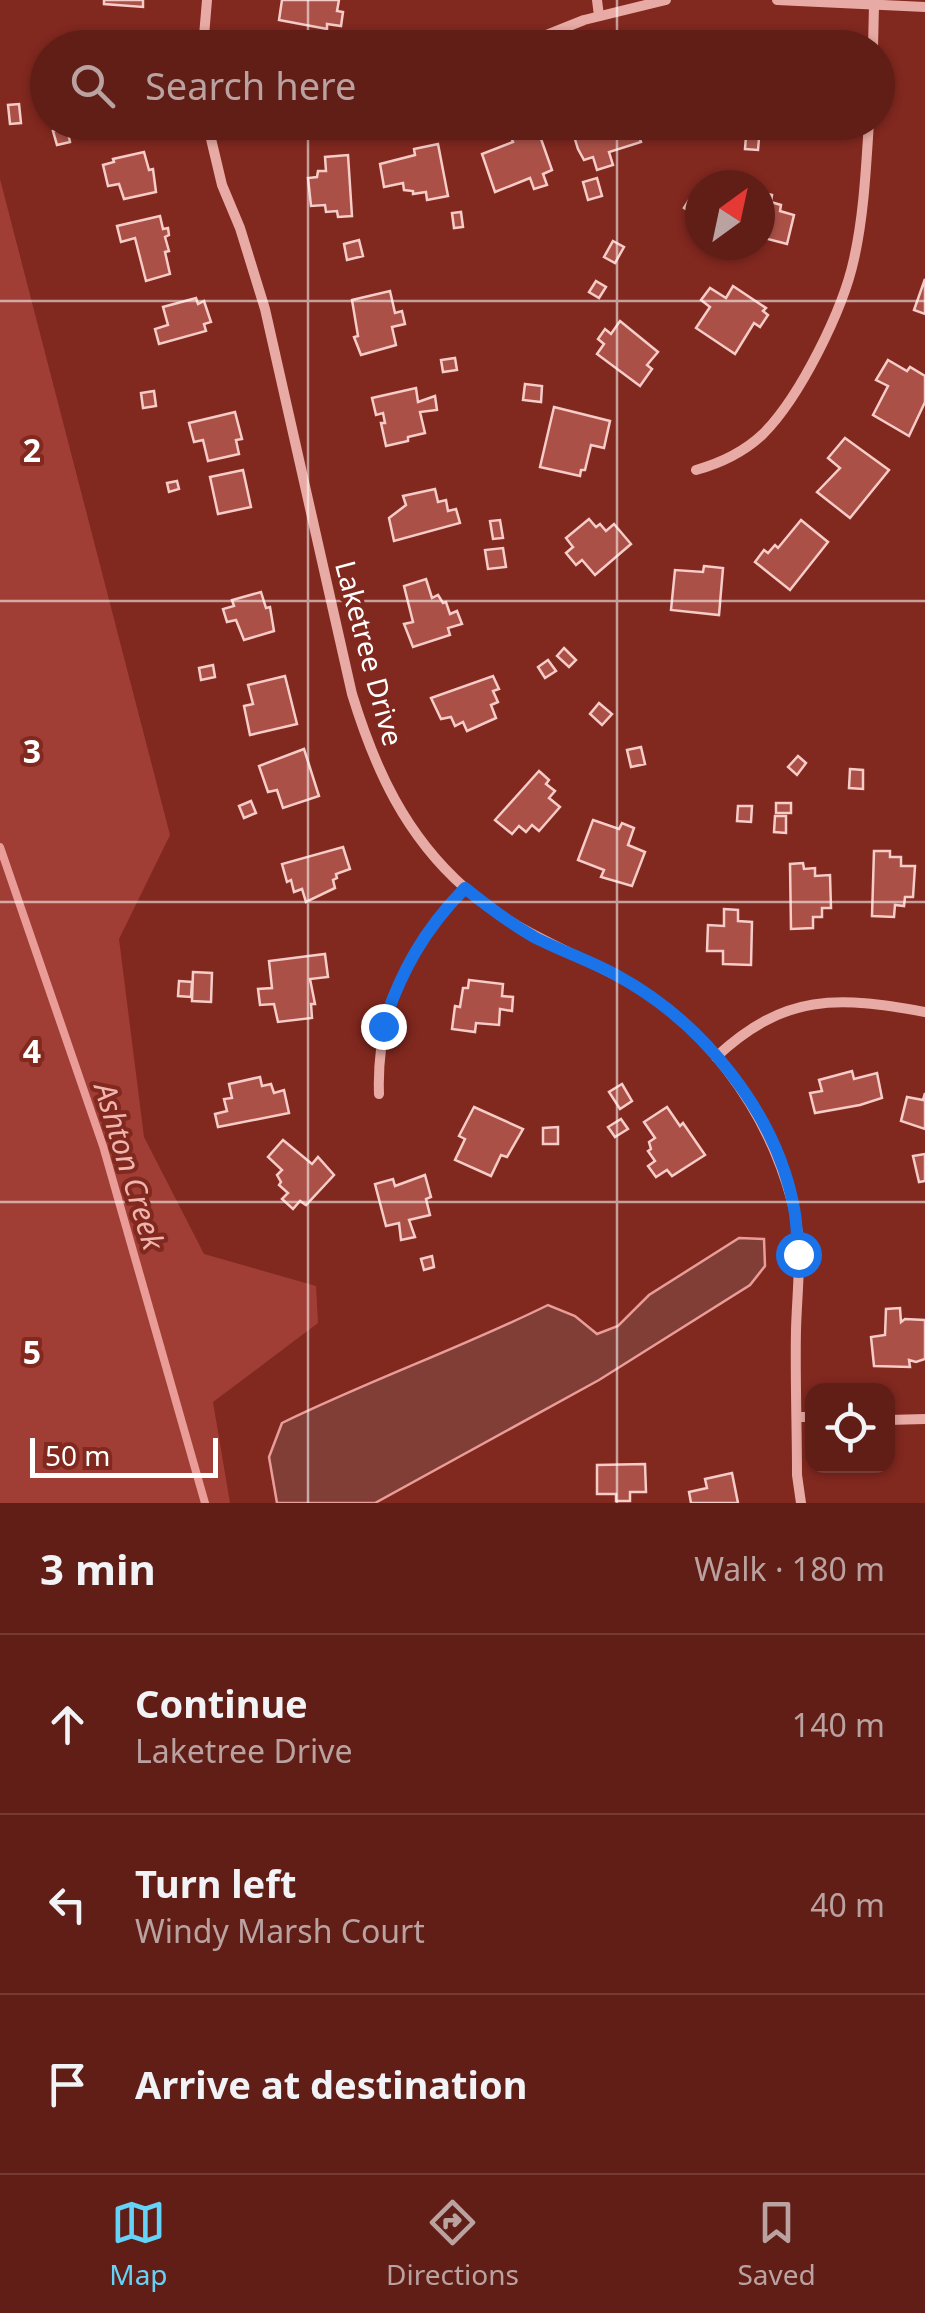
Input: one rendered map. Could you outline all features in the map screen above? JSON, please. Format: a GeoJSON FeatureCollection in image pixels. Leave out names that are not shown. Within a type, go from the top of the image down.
{"type":"FeatureCollection","features":[{"type":"Feature","properties":{"kind":"street"},"geometry":{"type":"LineString","coordinates":[[204,30],[206,0]]}},
{"type":"Feature","properties":{"kind":"street"},"geometry":{"type":"LineString","coordinates":[[597,0],[600,16]]}},
{"type":"Feature","properties":{"kind":"street"},"geometry":{"type":"LineString","coordinates":[[562,30],[666,0]]}},
{"type":"Feature","properties":{"kind":"street"},"geometry":{"type":"LineString","coordinates":[[777,0],[925,8]]}},
{"type":"Feature","properties":{"kind":"street"},"geometry":{"type":"LineString","coordinates":[[873,30],[874,6]]}},
{"type":"Feature","properties":{"kind":"street","name":"Laketree Drive"},"geometry":{"type":"LineString","coordinates":[[211,140],[222,185],[265,309],[352,694],[389,793],[409,826],[465,888],[534,936],[618,976],[658,1002],[716,1057],[752,1106],[771,1141],[794,1207],[798,1254],[797,1474],[801,1503]]}},
{"type":"Feature","properties":{"kind":"street"},"geometry":{"type":"LineString","coordinates":[[696,470],[742,451],[764,433],[820,346],[854,260],[867,140]]}},
{"type":"Feature","properties":{"kind":"street"},"geometry":{"type":"LineString","coordinates":[[379,1094],[383,1026],[398,982],[415,948],[465,888]]}},
{"type":"Feature","properties":{"kind":"street"},"geometry":{"type":"LineString","coordinates":[[716,1057],[752,1027],[795,1007],[832,1001],[925,1012]]}},
{"type":"Feature","properties":{"kind":"street"},"geometry":{"type":"LineString","coordinates":[[797,1417],[805,1417]]}},
{"type":"Feature","properties":{"kind":"street"},"geometry":{"type":"LineString","coordinates":[[895,1420],[925,1419]]}},
{"type":"Feature","properties":{"kind":"shaded area"},"geometry":{"type":"Polygon","coordinates":[[[0,179],[170,835],[119,939],[144,1137],[204,1254],[316,1286],[318,1323],[213,1402],[230,1503],[0,1503],[0,179]]]}},
{"type":"Feature","properties":{"kind":"shaded area"},"geometry":{"type":"Polygon","coordinates":[[[739,1238],[764,1239],[765,1266],[750,1285],[599,1380],[375,1503],[277,1503],[269,1457],[282,1423],[548,1305],[575,1316],[597,1334],[618,1326],[649,1295],[739,1238]]]}},
{"type":"Feature","properties":{"kind":"building"},"geometry":{"type":"Polygon","coordinates":[[[104,0],[143,0],[143,7],[104,4],[104,0]]]}},
{"type":"Feature","properties":{"kind":"building"},"geometry":{"type":"Polygon","coordinates":[[[282,0],[339,0],[337,11],[343,12],[341,26],[327,24],[327,29],[279,20],[282,0]]]}},
{"type":"Feature","properties":{"kind":"building"},"geometry":{"type":"Polygon","coordinates":[[[19,104],[21,123],[10,124],[8,105],[19,104]]]}},
{"type":"Feature","properties":{"kind":"building"},"geometry":{"type":"Polygon","coordinates":[[[541,140],[552,170],[543,174],[547,185],[534,189],[530,178],[495,192],[482,154],[513,142],[541,140]]]}},
{"type":"Feature","properties":{"kind":"building"},"geometry":{"type":"Polygon","coordinates":[[[575,140],[641,142],[609,152],[613,165],[597,170],[593,157],[584,160],[575,140]]]}},
{"type":"Feature","properties":{"kind":"building"},"geometry":{"type":"Polygon","coordinates":[[[746,140],[759,140],[758,150],[745,149],[746,140]]]}},
{"type":"Feature","properties":{"kind":"building"},"geometry":{"type":"Polygon","coordinates":[[[438,144],[448,196],[427,200],[426,192],[413,194],[404,190],[403,183],[384,187],[380,164],[415,155],[414,149],[438,144]]]}},
{"type":"Feature","properties":{"kind":"building"},"geometry":{"type":"Polygon","coordinates":[[[144,152],[149,170],[153,169],[156,192],[124,199],[119,184],[108,186],[103,165],[144,152]]]}},
{"type":"Feature","properties":{"kind":"building"},"geometry":{"type":"Polygon","coordinates":[[[348,155],[352,216],[338,217],[337,211],[326,212],[325,205],[311,206],[308,178],[326,171],[325,157],[348,155]]]}},
{"type":"Feature","properties":{"kind":"building"},"geometry":{"type":"Polygon","coordinates":[[[597,178],[602,196],[588,200],[583,182],[597,178]]]}},
{"type":"Feature","properties":{"kind":"building"},"geometry":{"type":"Polygon","coordinates":[[[775,203],[781,205],[780,211],[794,215],[787,244],[775,241],[775,203]]]}},
{"type":"Feature","properties":{"kind":"building"},"geometry":{"type":"Polygon","coordinates":[[[461,212],[463,227],[454,228],[452,213],[461,212]]]}},
{"type":"Feature","properties":{"kind":"building"},"geometry":{"type":"Polygon","coordinates":[[[160,216],[163,229],[168,228],[169,235],[165,237],[169,251],[165,252],[170,274],[146,281],[135,238],[121,242],[117,226],[160,216]]]}},
{"type":"Feature","properties":{"kind":"building"},"geometry":{"type":"Polygon","coordinates":[[[359,240],[363,256],[347,260],[344,244],[359,240]]]}},
{"type":"Feature","properties":{"kind":"building"},"geometry":{"type":"Polygon","coordinates":[[[613,241],[624,247],[615,263],[604,257],[613,241]]]}},
{"type":"Feature","properties":{"kind":"building"},"geometry":{"type":"Polygon","coordinates":[[[925,279],[925,314],[914,310],[925,279]]]}},
{"type":"Feature","properties":{"kind":"building"},"geometry":{"type":"Polygon","coordinates":[[[596,281],[606,287],[599,298],[589,292],[596,281]]]}},
{"type":"Feature","properties":{"kind":"building"},"geometry":{"type":"Polygon","coordinates":[[[733,286],[766,308],[763,311],[768,315],[760,327],[754,323],[735,354],[696,328],[710,307],[701,300],[710,288],[726,298],[733,286]]]}},
{"type":"Feature","properties":{"kind":"building"},"geometry":{"type":"Polygon","coordinates":[[[390,291],[395,313],[402,311],[405,324],[392,327],[396,345],[361,355],[354,337],[358,336],[352,300],[390,291]]]}},
{"type":"Feature","properties":{"kind":"building"},"geometry":{"type":"Polygon","coordinates":[[[196,298],[198,304],[204,301],[211,322],[204,324],[206,331],[159,344],[155,329],[168,325],[163,307],[196,298]]]}},
{"type":"Feature","properties":{"kind":"building"},"geometry":{"type":"Polygon","coordinates":[[[620,321],[658,352],[647,365],[652,369],[640,386],[597,354],[604,344],[598,339],[605,329],[611,334],[620,321]]]}},
{"type":"Feature","properties":{"kind":"building"},"geometry":{"type":"Polygon","coordinates":[[[455,358],[457,370],[443,372],[441,360],[455,358]]]}},
{"type":"Feature","properties":{"kind":"building"},"geometry":{"type":"Polygon","coordinates":[[[888,360],[925,376],[925,402],[909,436],[873,415],[888,386],[876,380],[888,360]]]}},
{"type":"Feature","properties":{"kind":"building"},"geometry":{"type":"Polygon","coordinates":[[[525,384],[542,386],[541,402],[523,400],[525,384]]]}},
{"type":"Feature","properties":{"kind":"building"},"geometry":{"type":"Polygon","coordinates":[[[416,388],[418,402],[435,396],[437,410],[420,412],[425,433],[386,446],[383,413],[376,415],[372,398],[416,388]]]}},
{"type":"Feature","properties":{"kind":"building"},"geometry":{"type":"Polygon","coordinates":[[[154,391],[156,406],[143,408],[141,393],[154,391]]]}},
{"type":"Feature","properties":{"kind":"building"},"geometry":{"type":"Polygon","coordinates":[[[554,407],[610,421],[604,448],[591,445],[580,476],[540,467],[554,407]]]}},
{"type":"Feature","properties":{"kind":"building"},"geometry":{"type":"Polygon","coordinates":[[[235,412],[242,439],[236,440],[239,454],[208,461],[203,440],[194,442],[189,423],[235,412]]]}},
{"type":"Feature","properties":{"kind":"building"},"geometry":{"type":"Polygon","coordinates":[[[845,438],[889,470],[850,518],[817,492],[840,468],[828,458],[845,438]]]}},
{"type":"Feature","properties":{"kind":"building"},"geometry":{"type":"Polygon","coordinates":[[[243,470],[251,507],[218,514],[210,477],[243,470]]]}},
{"type":"Feature","properties":{"kind":"building"},"geometry":{"type":"Polygon","coordinates":[[[177,481],[179,489],[169,492],[167,483],[177,481]]]}},
{"type":"Feature","properties":{"kind":"building"},"geometry":{"type":"Polygon","coordinates":[[[435,489],[438,502],[446,500],[448,511],[456,509],[460,523],[394,541],[389,518],[406,505],[403,496],[435,489]]]}},
{"type":"Feature","properties":{"kind":"building"},"geometry":{"type":"Polygon","coordinates":[[[589,519],[606,531],[614,524],[631,544],[595,575],[582,560],[576,565],[566,553],[573,547],[566,538],[589,519]]]}},
{"type":"Feature","properties":{"kind":"building"},"geometry":{"type":"Polygon","coordinates":[[[500,520],[503,538],[493,539],[490,521],[500,520]]]}},
{"type":"Feature","properties":{"kind":"building"},"geometry":{"type":"Polygon","coordinates":[[[801,520],[828,542],[790,590],[755,562],[764,550],[768,553],[775,545],[778,548],[801,520]]]}},
{"type":"Feature","properties":{"kind":"building"},"geometry":{"type":"Polygon","coordinates":[[[503,548],[506,567],[488,569],[485,550],[503,548]]]}},
{"type":"Feature","properties":{"kind":"building"},"geometry":{"type":"Polygon","coordinates":[[[704,566],[723,568],[719,615],[671,610],[675,570],[703,572],[704,566]]]}},
{"type":"Feature","properties":{"kind":"building"},"geometry":{"type":"Polygon","coordinates":[[[426,579],[432,598],[438,595],[446,602],[450,614],[457,611],[462,624],[448,628],[450,635],[413,647],[404,624],[413,622],[404,586],[426,579]]]}},
{"type":"Feature","properties":{"kind":"building"},"geometry":{"type":"Polygon","coordinates":[[[261,592],[266,608],[270,607],[274,631],[244,640],[236,620],[227,622],[223,609],[234,606],[232,600],[261,592]]]}},
{"type":"Feature","properties":{"kind":"building"},"geometry":{"type":"Polygon","coordinates":[[[564,648],[576,660],[569,667],[557,656],[564,648]]]}},
{"type":"Feature","properties":{"kind":"building"},"geometry":{"type":"Polygon","coordinates":[[[548,660],[556,671],[545,678],[538,667],[548,660]]]}},
{"type":"Feature","properties":{"kind":"building"},"geometry":{"type":"Polygon","coordinates":[[[213,665],[215,677],[201,680],[199,668],[213,665]]]}},
{"type":"Feature","properties":{"kind":"building"},"geometry":{"type":"Polygon","coordinates":[[[285,676],[297,724],[250,735],[244,706],[253,704],[248,685],[285,676]]]}},
{"type":"Feature","properties":{"kind":"building"},"geometry":{"type":"Polygon","coordinates":[[[493,676],[499,689],[493,691],[498,702],[491,705],[496,718],[467,731],[463,722],[455,726],[451,717],[441,719],[431,698],[493,676]]]}},
{"type":"Feature","properties":{"kind":"building"},"geometry":{"type":"Polygon","coordinates":[[[599,703],[612,714],[602,725],[590,714],[599,703]]]}},
{"type":"Feature","properties":{"kind":"building"},"geometry":{"type":"Polygon","coordinates":[[[641,747],[645,764],[631,767],[627,750],[641,747]]]}},
{"type":"Feature","properties":{"kind":"building"},"geometry":{"type":"Polygon","coordinates":[[[304,749],[319,796],[283,808],[277,790],[268,792],[259,766],[304,749]]]}},
{"type":"Feature","properties":{"kind":"building"},"geometry":{"type":"Polygon","coordinates":[[[798,756],[806,763],[797,775],[788,767],[798,756]]]}},
{"type":"Feature","properties":{"kind":"building"},"geometry":{"type":"Polygon","coordinates":[[[850,769],[863,770],[863,789],[849,788],[850,769]]]}},
{"type":"Feature","properties":{"kind":"building"},"geometry":{"type":"Polygon","coordinates":[[[539,771],[555,791],[549,798],[560,807],[539,831],[532,825],[526,832],[519,826],[512,834],[495,820],[539,771]]]}},
{"type":"Feature","properties":{"kind":"building"},"geometry":{"type":"Polygon","coordinates":[[[251,801],[256,813],[244,818],[239,806],[251,801]]]}},
{"type":"Feature","properties":{"kind":"building"},"geometry":{"type":"Polygon","coordinates":[[[776,803],[791,803],[791,813],[776,813],[776,803]]]}},
{"type":"Feature","properties":{"kind":"building"},"geometry":{"type":"Polygon","coordinates":[[[738,806],[752,806],[751,822],[737,821],[738,806]]]}},
{"type":"Feature","properties":{"kind":"building"},"geometry":{"type":"Polygon","coordinates":[[[775,816],[786,816],[786,833],[774,832],[775,816]]]}},
{"type":"Feature","properties":{"kind":"building"},"geometry":{"type":"Polygon","coordinates":[[[593,820],[619,829],[622,823],[634,828],[628,845],[645,852],[632,886],[601,877],[604,870],[578,860],[593,820]]]}},
{"type":"Feature","properties":{"kind":"building"},"geometry":{"type":"Polygon","coordinates":[[[343,847],[350,869],[336,874],[335,888],[306,902],[302,889],[294,892],[282,864],[343,847]]]}},
{"type":"Feature","properties":{"kind":"building"},"geometry":{"type":"Polygon","coordinates":[[[874,851],[890,851],[890,857],[901,857],[901,866],[915,866],[913,897],[905,897],[904,906],[895,905],[894,917],[872,916],[874,851]]]}},
{"type":"Feature","properties":{"kind":"building"},"geometry":{"type":"Polygon","coordinates":[[[803,863],[804,869],[815,868],[815,876],[830,875],[831,908],[822,908],[822,917],[813,917],[813,928],[791,929],[790,864],[803,863]]]}},
{"type":"Feature","properties":{"kind":"building"},"geometry":{"type":"Polygon","coordinates":[[[724,909],[738,910],[738,921],[752,922],[751,965],[723,964],[723,951],[707,951],[708,925],[724,926],[724,909]]]}},
{"type":"Feature","properties":{"kind":"building"},"geometry":{"type":"Polygon","coordinates":[[[325,954],[328,977],[310,979],[315,1004],[311,1004],[312,1018],[278,1022],[274,1004],[260,1005],[258,989],[272,988],[269,961],[325,954]]]}},
{"type":"Feature","properties":{"kind":"building"},"geometry":{"type":"Polygon","coordinates":[[[193,972],[212,973],[211,1002],[192,1001],[193,972]]]}},
{"type":"Feature","properties":{"kind":"building"},"geometry":{"type":"Polygon","coordinates":[[[469,980],[503,984],[502,996],[513,997],[512,1011],[500,1009],[499,1025],[476,1023],[475,1032],[452,1029],[455,1006],[460,1007],[463,988],[468,988],[469,980]]]}},
{"type":"Feature","properties":{"kind":"building"},"geometry":{"type":"Polygon","coordinates":[[[179,981],[192,982],[191,997],[178,996],[179,981]]]}},
{"type":"Feature","properties":{"kind":"building"},"geometry":{"type":"Polygon","coordinates":[[[852,1071],[854,1079],[877,1073],[882,1098],[815,1113],[810,1093],[822,1091],[819,1080],[852,1071]]]}},
{"type":"Feature","properties":{"kind":"building"},"geometry":{"type":"Polygon","coordinates":[[[260,1077],[262,1086],[271,1084],[274,1093],[284,1090],[289,1113],[218,1127],[215,1114],[227,1111],[224,1099],[232,1098],[229,1084],[260,1077]]]}},
{"type":"Feature","properties":{"kind":"building"},"geometry":{"type":"Polygon","coordinates":[[[622,1084],[632,1101],[620,1109],[609,1092],[622,1084]]]}},
{"type":"Feature","properties":{"kind":"building"},"geometry":{"type":"Polygon","coordinates":[[[925,1093],[925,1129],[901,1121],[907,1097],[923,1100],[925,1093]]]}},
{"type":"Feature","properties":{"kind":"building"},"geometry":{"type":"Polygon","coordinates":[[[474,1107],[523,1129],[507,1157],[501,1155],[491,1176],[455,1160],[465,1139],[459,1136],[474,1107]]]}},
{"type":"Feature","properties":{"kind":"building"},"geometry":{"type":"Polygon","coordinates":[[[667,1107],[705,1155],[672,1176],[667,1170],[656,1177],[648,1166],[655,1161],[648,1151],[649,1142],[655,1138],[644,1122],[667,1107]]]}},
{"type":"Feature","properties":{"kind":"building"},"geometry":{"type":"Polygon","coordinates":[[[621,1119],[628,1129],[615,1137],[608,1127],[621,1119]]]}},
{"type":"Feature","properties":{"kind":"building"},"geometry":{"type":"Polygon","coordinates":[[[558,1127],[558,1144],[543,1144],[543,1128],[558,1127]]]}},
{"type":"Feature","properties":{"kind":"building"},"geometry":{"type":"Polygon","coordinates":[[[283,1140],[312,1164],[318,1157],[334,1175],[306,1205],[300,1201],[293,1209],[282,1199],[288,1193],[279,1185],[277,1175],[282,1170],[268,1157],[283,1140]]]}},
{"type":"Feature","properties":{"kind":"building"},"geometry":{"type":"Polygon","coordinates":[[[925,1154],[925,1181],[919,1182],[913,1156],[925,1154]]]}},
{"type":"Feature","properties":{"kind":"building"},"geometry":{"type":"Polygon","coordinates":[[[425,1175],[431,1197],[426,1199],[430,1215],[409,1220],[415,1237],[401,1240],[399,1223],[386,1226],[375,1184],[393,1179],[395,1186],[425,1175]]]}},
{"type":"Feature","properties":{"kind":"building"},"geometry":{"type":"Polygon","coordinates":[[[432,1256],[434,1267],[424,1270],[421,1259],[432,1256]]]}},
{"type":"Feature","properties":{"kind":"building"},"geometry":{"type":"Polygon","coordinates":[[[900,1308],[901,1322],[925,1320],[925,1359],[909,1360],[910,1367],[874,1366],[871,1337],[885,1335],[886,1309],[900,1308]]]}},
{"type":"Feature","properties":{"kind":"building"},"geometry":{"type":"Polygon","coordinates":[[[645,1464],[646,1492],[630,1492],[630,1501],[616,1501],[616,1494],[597,1494],[597,1465],[645,1464]]]}},
{"type":"Feature","properties":{"kind":"building"},"geometry":{"type":"Polygon","coordinates":[[[732,1473],[738,1503],[691,1503],[689,1492],[707,1488],[705,1479],[732,1473]]]}},
{"type":"Feature","properties":{"kind":"waterway","name":"Ashton Creek"},"geometry":{"type":"LineString","coordinates":[[0,847],[103,1146],[205,1503]]}},
{"type":"Feature","properties":{"kind":"route"},"geometry":{"type":"LineString","coordinates":[[383,1026],[415,948],[465,888],[494,912],[534,936],[618,976],[658,1002],[716,1057],[752,1106],[771,1141],[794,1207],[798,1254]]}}]}
